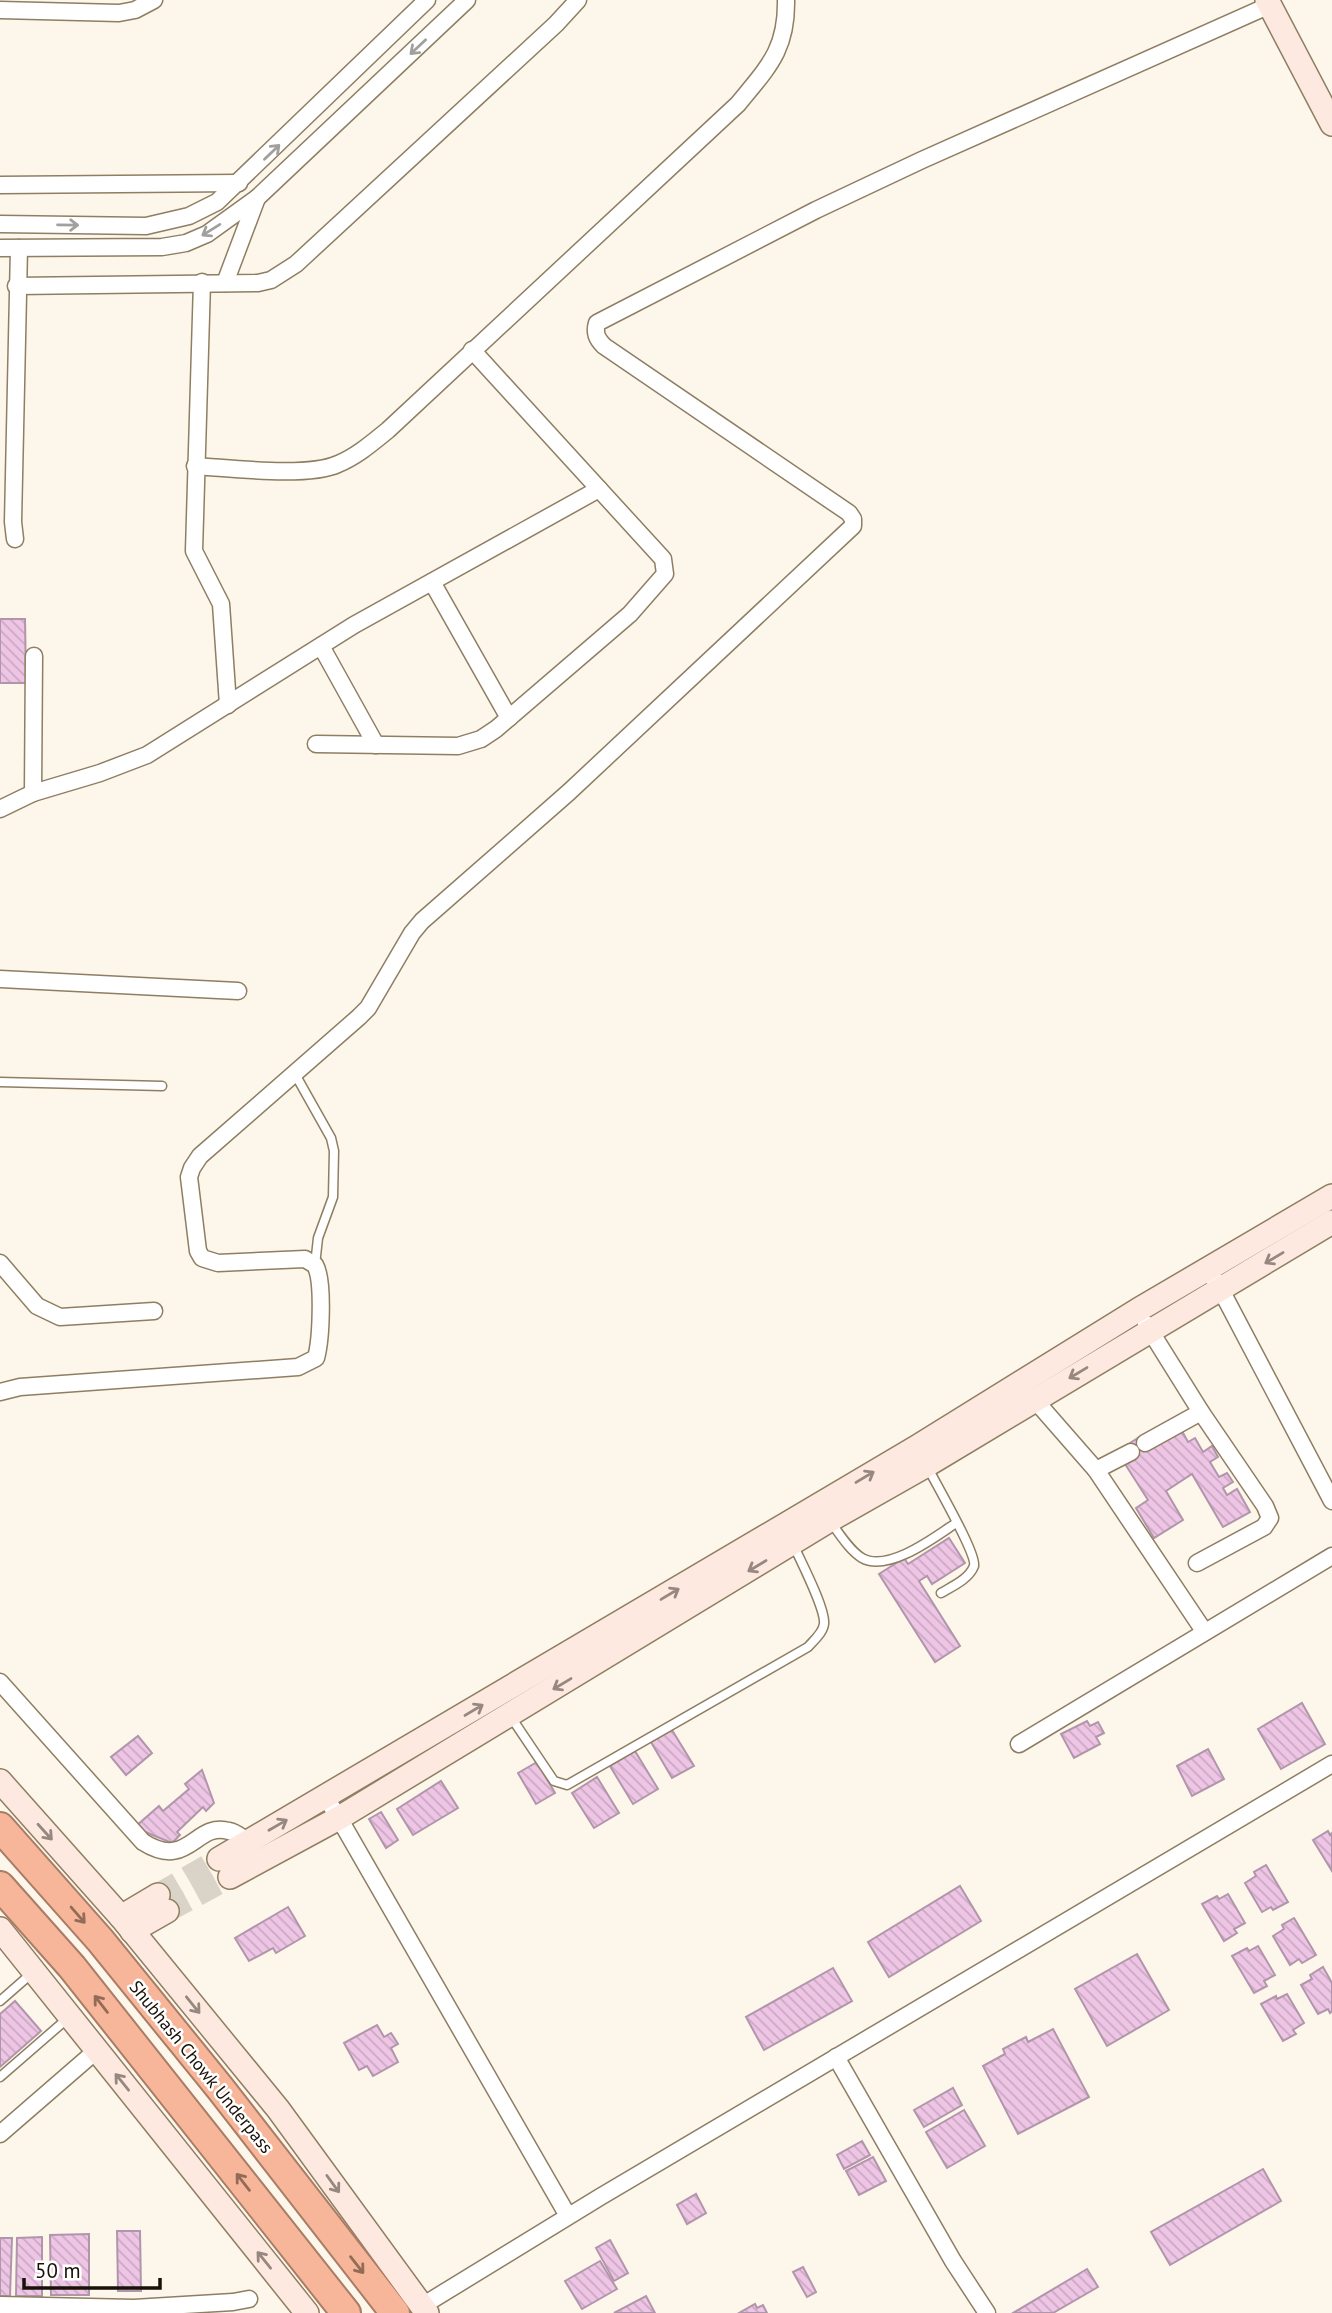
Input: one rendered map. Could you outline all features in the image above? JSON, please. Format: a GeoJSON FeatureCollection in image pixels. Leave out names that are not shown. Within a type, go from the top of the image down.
{"type":"FeatureCollection","features":[{"type":"Feature","properties":{"kind":"highway","name":"Shubhash Chowk Underpass"},"geometry":{"type":"LineString","coordinates":[[0,1827],[415,2311]]}},
{"type":"Feature","properties":{"kind":"highway"},"geometry":{"type":"LineString","coordinates":[[0,1886],[72,1967],[346,2313]]}},
{"type":"Feature","properties":{"kind":"street"},"geometry":{"type":"LineString","coordinates":[[0,10],[119,13],[135,10],[154,0]]}},
{"type":"Feature","properties":{"kind":"street"},"geometry":{"type":"LineString","coordinates":[[0,224],[146,226],[189,216],[217,202],[427,0]]}},
{"type":"Feature","properties":{"kind":"street"},"geometry":{"type":"LineString","coordinates":[[0,248],[162,247],[186,243],[207,234],[257,198],[467,0]]}},
{"type":"Feature","properties":{"kind":"street"},"geometry":{"type":"LineString","coordinates":[[16,286],[258,283],[271,280],[296,264],[556,24],[578,0]]}},
{"type":"Feature","properties":{"kind":"street"},"geometry":{"type":"LineString","coordinates":[[195,466],[312,471],[337,465],[363,451],[738,104],[780,48],[787,25],[786,0]]}},
{"type":"Feature","properties":{"kind":"street"},"geometry":{"type":"LineString","coordinates":[[0,1392],[20,1387],[306,1364],[316,1358],[321,1343],[319,1279],[315,1265],[305,1259],[218,1263],[202,1258],[198,1251],[190,1185],[192,1168],[200,1156],[368,1008],[412,933],[422,921],[569,792],[853,526],[849,513],[604,346],[595,331],[597,323],[816,210],[1269,2],[1332,124]]}},
{"type":"Feature","properties":{"kind":"street"},"geometry":{"type":"LineString","coordinates":[[0,185],[239,183]]}},
{"type":"Feature","properties":{"kind":"street"},"geometry":{"type":"LineString","coordinates":[[225,283],[257,198]]}},
{"type":"Feature","properties":{"kind":"street"},"geometry":{"type":"LineString","coordinates":[[15,540],[16,286],[19,248]]}},
{"type":"Feature","properties":{"kind":"street"},"geometry":{"type":"LineString","coordinates":[[202,282],[194,551],[221,604],[228,705]]}},
{"type":"Feature","properties":{"kind":"street"},"geometry":{"type":"LineString","coordinates":[[316,744],[458,746],[481,739],[629,614],[665,574],[663,559],[471,350]]}},
{"type":"Feature","properties":{"kind":"street"},"geometry":{"type":"LineString","coordinates":[[0,809],[33,793],[100,773],[147,755],[321,646],[599,489]]}},
{"type":"Feature","properties":{"kind":"street"},"geometry":{"type":"LineString","coordinates":[[432,582],[509,718]]}},
{"type":"Feature","properties":{"kind":"street"},"geometry":{"type":"LineString","coordinates":[[321,646],[376,745]]}},
{"type":"Feature","properties":{"kind":"street"},"geometry":{"type":"LineString","coordinates":[[33,793],[34,656]]}},
{"type":"Feature","properties":{"kind":"street"},"geometry":{"type":"LineString","coordinates":[[0,979],[238,991]]}},
{"type":"Feature","properties":{"kind":"street"},"geometry":{"type":"LineString","coordinates":[[1332,1196],[1138,1310],[922,1456],[830,1520],[793,1544],[510,1716],[339,1818],[225,1868],[248,1842],[922,1456],[1034,1399],[1332,1222]]}},
{"type":"Feature","properties":{"kind":"street"},"geometry":{"type":"LineString","coordinates":[[0,1263],[37,1306],[60,1317],[154,1311]]}},
{"type":"Feature","properties":{"kind":"street"},"geometry":{"type":"LineString","coordinates":[[1208,1270],[1332,1501]]}},
{"type":"Feature","properties":{"kind":"street"},"geometry":{"type":"LineString","coordinates":[[1138,1310],[1201,1412],[1265,1506],[1270,1518],[1264,1527],[1197,1563]]}},
{"type":"Feature","properties":{"kind":"street"},"geometry":{"type":"LineString","coordinates":[[1034,1399],[1096,1470],[1203,1631]]}},
{"type":"Feature","properties":{"kind":"street"},"geometry":{"type":"LineString","coordinates":[[1145,1443],[1201,1412]]}},
{"type":"Feature","properties":{"kind":"street"},"geometry":{"type":"LineString","coordinates":[[1096,1470],[1131,1452]]}},
{"type":"Feature","properties":{"kind":"street"},"geometry":{"type":"LineString","coordinates":[[1019,1744],[1203,1631],[1332,1556]]}},
{"type":"Feature","properties":{"kind":"street"},"geometry":{"type":"LineString","coordinates":[[0,1682],[143,1842],[156,1850],[172,1853],[220,1829],[232,1831],[248,1842]]}},
{"type":"Feature","properties":{"kind":"street"},"geometry":{"type":"LineString","coordinates":[[0,1781],[126,1924],[278,2109],[415,2311],[568,2216],[1332,1764]]}},
{"type":"Feature","properties":{"kind":"street"},"geometry":{"type":"LineString","coordinates":[[326,1798],[568,2216]]}},
{"type":"Feature","properties":{"kind":"street"},"geometry":{"type":"LineString","coordinates":[[126,1924],[163,1903]]}},
{"type":"Feature","properties":{"kind":"street"},"geometry":{"type":"LineString","coordinates":[[0,1930],[307,2313]]}},
{"type":"Feature","properties":{"kind":"street"},"geometry":{"type":"LineString","coordinates":[[0,2134],[97,2050]]}},
{"type":"Feature","properties":{"kind":"street"},"geometry":{"type":"LineString","coordinates":[[836,2057],[953,2261],[987,2313]]}},
{"type":"Feature","properties":{"kind":"street"},"geometry":{"type":"LineString","coordinates":[[0,2305],[24,2309],[135,2310],[211,2308],[249,2299]]}},
{"type":"Feature","properties":{"kind":"lane"},"geometry":{"type":"LineString","coordinates":[[295,1074],[331,1138],[334,1151],[333,1197],[318,1238],[315,1265]]}},
{"type":"Feature","properties":{"kind":"lane"},"geometry":{"type":"LineString","coordinates":[[0,1082],[162,1086]]}},
{"type":"Feature","properties":{"kind":"lane"},"geometry":{"type":"LineString","coordinates":[[922,1456],[970,1545],[975,1560],[968,1576],[941,1593]]}},
{"type":"Feature","properties":{"kind":"lane"},"geometry":{"type":"LineString","coordinates":[[830,1520],[861,1557],[876,1563],[889,1561],[913,1550],[956,1523]]}},
{"type":"Feature","properties":{"kind":"lane"},"geometry":{"type":"LineString","coordinates":[[510,1716],[554,1781],[566,1785],[807,1647],[818,1636],[824,1623],[820,1604],[793,1544]]}},
{"type":"Feature","properties":{"kind":"lane"},"geometry":{"type":"LineString","coordinates":[[0,2001],[34,1971]]}},
{"type":"Feature","properties":{"kind":"lane"},"geometry":{"type":"LineString","coordinates":[[0,2077],[70,2016]]}},
{"type":"Feature","properties":{"kind":"building"},"geometry":{"type":"Polygon","coordinates":[[[0,619],[25,619],[26,683],[0,683],[0,619]]]}},
{"type":"Feature","properties":{"kind":"building"},"geometry":{"type":"Polygon","coordinates":[[[1182,1431],[1188,1442],[1195,1438],[1203,1452],[1212,1446],[1218,1457],[1210,1462],[1219,1477],[1227,1473],[1233,1482],[1223,1488],[1227,1495],[1237,1489],[1250,1512],[1223,1527],[1192,1474],[1166,1491],[1183,1520],[1154,1538],[1136,1508],[1148,1500],[1125,1464],[1135,1459],[1127,1445],[1141,1436],[1149,1450],[1182,1431]]]}},
{"type":"Feature","properties":{"kind":"building"},"geometry":{"type":"Polygon","coordinates":[[[949,1538],[965,1563],[932,1584],[927,1576],[919,1581],[960,1646],[935,1662],[879,1574],[904,1558],[908,1564],[949,1538]]]}},
{"type":"Feature","properties":{"kind":"building"},"geometry":{"type":"Polygon","coordinates":[[[1302,1703],[1325,1744],[1281,1769],[1258,1729],[1302,1703]]]}},
{"type":"Feature","properties":{"kind":"building"},"geometry":{"type":"Polygon","coordinates":[[[1087,1721],[1090,1726],[1098,1722],[1104,1733],[1096,1737],[1100,1744],[1074,1758],[1061,1734],[1087,1721]]]}},
{"type":"Feature","properties":{"kind":"building"},"geometry":{"type":"Polygon","coordinates":[[[672,1730],[694,1766],[672,1778],[651,1742],[672,1730]]]}},
{"type":"Feature","properties":{"kind":"building"},"geometry":{"type":"Polygon","coordinates":[[[138,1736],[152,1753],[126,1775],[111,1757],[138,1736]]]}},
{"type":"Feature","properties":{"kind":"building"},"geometry":{"type":"Polygon","coordinates":[[[1208,1749],[1224,1779],[1192,1796],[1177,1766],[1208,1749]]]}},
{"type":"Feature","properties":{"kind":"building"},"geometry":{"type":"Polygon","coordinates":[[[635,1751],[658,1789],[633,1804],[610,1766],[635,1751]]]}},
{"type":"Feature","properties":{"kind":"building"},"geometry":{"type":"Polygon","coordinates":[[[537,1762],[555,1793],[536,1804],[518,1773],[537,1762]]]}},
{"type":"Feature","properties":{"kind":"building"},"geometry":{"type":"Polygon","coordinates":[[[202,1770],[214,1803],[206,1811],[203,1807],[177,1832],[180,1835],[172,1843],[135,1827],[159,1806],[163,1811],[189,1789],[185,1784],[202,1770]]]}},
{"type":"Feature","properties":{"kind":"building"},"geometry":{"type":"Polygon","coordinates":[[[597,1777],[619,1813],[594,1828],[572,1793],[597,1777]]]}},
{"type":"Feature","properties":{"kind":"building"},"geometry":{"type":"Polygon","coordinates":[[[441,1781],[458,1808],[413,1835],[397,1809],[441,1781]]]}},
{"type":"Feature","properties":{"kind":"building"},"geometry":{"type":"Polygon","coordinates":[[[381,1812],[398,1840],[386,1848],[369,1819],[381,1812]]]}},
{"type":"Feature","properties":{"kind":"building"},"geometry":{"type":"Polygon","coordinates":[[[1328,1831],[1330,1835],[1332,1833],[1332,1871],[1313,1840],[1328,1831]]]}},
{"type":"Feature","properties":{"kind":"building"},"geometry":{"type":"Polygon","coordinates":[[[1266,1865],[1288,1902],[1262,1912],[1245,1883],[1256,1876],[1254,1872],[1266,1865]]]}},
{"type":"Feature","properties":{"kind":"building"},"geometry":{"type":"Polygon","coordinates":[[[960,1886],[981,1921],[889,1977],[868,1942],[960,1886]]]}},
{"type":"Feature","properties":{"kind":"building"},"geometry":{"type":"Polygon","coordinates":[[[1228,1894],[1245,1923],[1234,1929],[1237,1933],[1224,1941],[1202,1904],[1228,1894]]]}},
{"type":"Feature","properties":{"kind":"building"},"geometry":{"type":"Polygon","coordinates":[[[288,1907],[305,1936],[276,1953],[273,1948],[249,1961],[235,1938],[288,1907]]]}},
{"type":"Feature","properties":{"kind":"building"},"geometry":{"type":"Polygon","coordinates":[[[1294,1918],[1316,1955],[1302,1963],[1299,1959],[1290,1965],[1273,1936],[1284,1929],[1282,1925],[1294,1918]]]}},
{"type":"Feature","properties":{"kind":"building"},"geometry":{"type":"Polygon","coordinates":[[[1258,1946],[1275,1975],[1264,1981],[1267,1986],[1254,1993],[1232,1956],[1258,1946]]]}},
{"type":"Feature","properties":{"kind":"building"},"geometry":{"type":"Polygon","coordinates":[[[1137,1954],[1169,2010],[1107,2046],[1075,1989],[1137,1954]]]}},
{"type":"Feature","properties":{"kind":"building"},"geometry":{"type":"Polygon","coordinates":[[[1323,1967],[1332,1983],[1332,2011],[1330,2013],[1328,2009],[1318,2014],[1301,1985],[1312,1979],[1310,1975],[1323,1967]]]}},
{"type":"Feature","properties":{"kind":"building"},"geometry":{"type":"Polygon","coordinates":[[[833,1968],[852,2001],[764,2050],[746,2017],[833,1968]]]}},
{"type":"Feature","properties":{"kind":"building"},"geometry":{"type":"Polygon","coordinates":[[[1287,1994],[1304,2023],[1293,2030],[1296,2034],[1283,2041],[1261,2004],[1287,1994]]]}},
{"type":"Feature","properties":{"kind":"building"},"geometry":{"type":"Polygon","coordinates":[[[15,2001],[41,2031],[0,2067],[0,2014],[15,2001]]]}},
{"type":"Feature","properties":{"kind":"building"},"geometry":{"type":"Polygon","coordinates":[[[377,2025],[384,2037],[391,2033],[398,2044],[391,2048],[398,2062],[373,2076],[367,2066],[359,2070],[344,2043],[377,2025]]]}},
{"type":"Feature","properties":{"kind":"building"},"geometry":{"type":"Polygon","coordinates":[[[1053,2029],[1089,2097],[1018,2134],[983,2066],[1005,2054],[1003,2049],[1026,2037],[1028,2042],[1053,2029]]]}},
{"type":"Feature","properties":{"kind":"building"},"geometry":{"type":"Polygon","coordinates":[[[953,2088],[962,2105],[924,2127],[914,2110],[953,2088]]]}},
{"type":"Feature","properties":{"kind":"building"},"geometry":{"type":"Polygon","coordinates":[[[964,2110],[985,2146],[947,2168],[926,2132],[964,2110]]]}},
{"type":"Feature","properties":{"kind":"building"},"geometry":{"type":"Polygon","coordinates":[[[862,2141],[870,2155],[844,2169],[837,2155],[862,2141]]]}},
{"type":"Feature","properties":{"kind":"building"},"geometry":{"type":"Polygon","coordinates":[[[873,2157],[886,2181],[859,2195],[846,2171],[873,2157]]]}},
{"type":"Feature","properties":{"kind":"building"},"geometry":{"type":"Polygon","coordinates":[[[1263,2169],[1281,2201],[1170,2265],[1151,2232],[1263,2169]]]}},
{"type":"Feature","properties":{"kind":"building"},"geometry":{"type":"Polygon","coordinates":[[[696,2194],[706,2213],[687,2224],[677,2205],[696,2194]]]}},
{"type":"Feature","properties":{"kind":"building"},"geometry":{"type":"Polygon","coordinates":[[[117,2231],[140,2231],[141,2291],[118,2291],[117,2231]]]}},
{"type":"Feature","properties":{"kind":"building"},"geometry":{"type":"Polygon","coordinates":[[[89,2234],[89,2295],[51,2295],[50,2235],[89,2234]]]}},
{"type":"Feature","properties":{"kind":"building"},"geometry":{"type":"Polygon","coordinates":[[[42,2237],[42,2296],[16,2296],[17,2238],[42,2237]]]}},
{"type":"Feature","properties":{"kind":"building"},"geometry":{"type":"Polygon","coordinates":[[[0,2238],[12,2238],[10,2296],[0,2296],[0,2238]]]}},
{"type":"Feature","properties":{"kind":"building"},"geometry":{"type":"Polygon","coordinates":[[[610,2240],[628,2273],[614,2281],[596,2248],[610,2240]]]}},
{"type":"Feature","properties":{"kind":"building"},"geometry":{"type":"Polygon","coordinates":[[[600,2261],[617,2289],[582,2309],[565,2281],[600,2261]]]}},
{"type":"Feature","properties":{"kind":"building"},"geometry":{"type":"Polygon","coordinates":[[[803,2267],[816,2292],[807,2297],[793,2272],[803,2267]]]}},
{"type":"Feature","properties":{"kind":"building"},"geometry":{"type":"Polygon","coordinates":[[[1087,2269],[1098,2287],[1053,2313],[1013,2313],[1087,2269]]]}},
{"type":"Feature","properties":{"kind":"building"},"geometry":{"type":"Polygon","coordinates":[[[646,2296],[655,2313],[614,2313],[646,2296]]]}},
{"type":"Feature","properties":{"kind":"building"},"geometry":{"type":"Polygon","coordinates":[[[755,2304],[757,2308],[763,2305],[767,2313],[739,2313],[755,2304]]]}},
{"type":"Feature","properties":{"kind":"tunnel"},"geometry":{"type":"LineString","coordinates":[[158,1895],[219,1859]]}},
{"type":"Feature","properties":{"kind":"tunnel"},"geometry":{"type":"LineString","coordinates":[[167,1911],[230,1877]]}}]}
